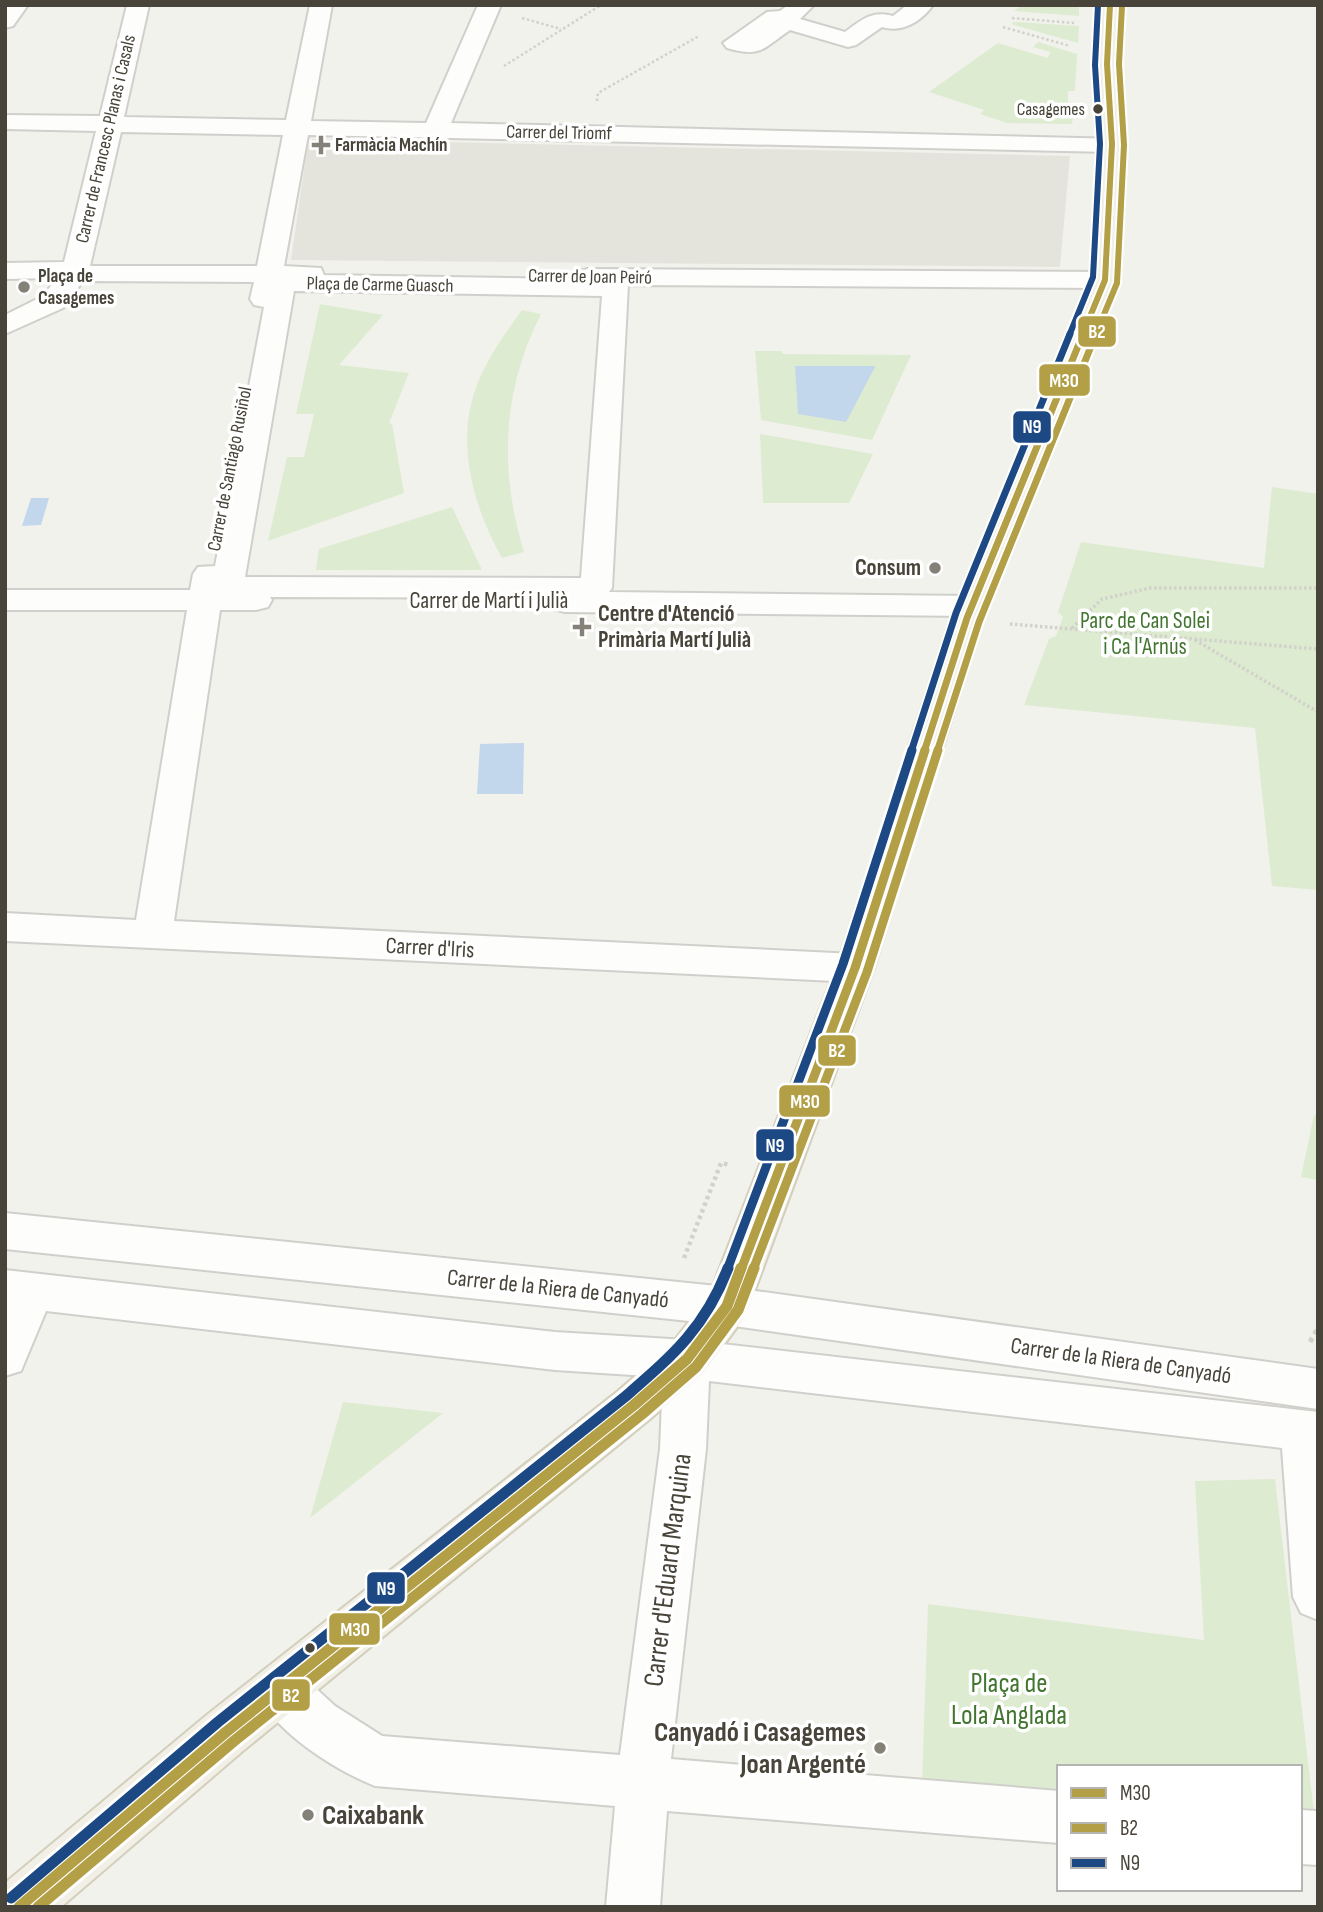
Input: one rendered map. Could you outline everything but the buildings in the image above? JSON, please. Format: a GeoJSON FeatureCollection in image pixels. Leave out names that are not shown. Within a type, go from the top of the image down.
{"type":"FeatureCollection","features":[{"type":"Feature","properties":{"kind":"main road"},"geometry":{"type":"LineString","coordinates":[[19,1907],[280,1689],[547,1476],[687,1359],[727,1307],[855,968],[970,612],[1105,280],[1112,144],[1107,64],[1110,5]]}},
{"type":"Feature","properties":{"kind":"street"},"geometry":{"type":"LineString","coordinates":[[5,21],[17,5]]}},
{"type":"Feature","properties":{"kind":"street","name":"Carrer de Francesc Planas i Casals"},"geometry":{"type":"LineString","coordinates":[[75,274],[138,5]]}},
{"type":"Feature","properties":{"kind":"street","name":"Carrer de Santiago Rusiñol"},"geometry":{"type":"LineString","coordinates":[[153,934],[204,600],[321,5]]}},
{"type":"Feature","properties":{"kind":"street"},"geometry":{"type":"LineString","coordinates":[[435,131],[490,5]]}},
{"type":"Feature","properties":{"kind":"street"},"geometry":{"type":"LineString","coordinates":[[803,5],[784,20],[775,17],[735,43],[749,47],[787,22],[848,40],[879,19],[896,23],[922,5]]}},
{"type":"Feature","properties":{"kind":"street","name":"Carrer del Triomf"},"geometry":{"type":"LineString","coordinates":[[5,122],[295,130],[1112,144]]}},
{"type":"Feature","properties":{"kind":"street"},"geometry":{"type":"LineString","coordinates":[[5,271],[61,271],[75,274],[53,302],[5,326]]}},
{"type":"Feature","properties":{"kind":"street","name":"Carrer de Joan Peiró"},"geometry":{"type":"LineString","coordinates":[[75,274],[267,273],[1105,280]]}},
{"type":"Feature","properties":{"kind":"street","name":"Plaça de Carme Guasch"},"geometry":{"type":"LineString","coordinates":[[282,284],[616,288],[596,588],[227,587],[282,284]]}},
{"type":"Feature","properties":{"kind":"street","name":"Carrer de Martí i Julià"},"geometry":{"type":"LineString","coordinates":[[5,600],[204,600],[970,612]]}},
{"type":"Feature","properties":{"kind":"street","name":"Carrer d'Iris"},"geometry":{"type":"LineString","coordinates":[[5,927],[855,968]]}},
{"type":"Feature","properties":{"kind":"street","name":"Carrer de la Riera de Canyadó"},"geometry":{"type":"LineString","coordinates":[[5,1231],[727,1307],[1074,1354],[1306,1389],[1314,1417],[687,1359],[555,1351],[18,1290]]}},
{"type":"Feature","properties":{"kind":"street"},"geometry":{"type":"LineString","coordinates":[[5,1356],[18,1290]]}},
{"type":"Feature","properties":{"kind":"street","name":"Carrer d'Eduard Marquina"},"geometry":{"type":"LineString","coordinates":[[633,1907],[642,1781],[683,1448],[687,1359]]}},
{"type":"Feature","properties":{"kind":"street"},"geometry":{"type":"LineString","coordinates":[[1314,1417],[1306,1470],[1318,1597]]}},
{"type":"Feature","properties":{"kind":"street"},"geometry":{"type":"LineString","coordinates":[[280,1689],[317,1724],[375,1761],[1057,1817]]}},
{"type":"Feature","properties":{"kind":"path"},"geometry":{"type":"LineString","coordinates":[[450,100],[601,5]]}},
{"type":"Feature","properties":{"kind":"path"},"geometry":{"type":"LineString","coordinates":[[1012,18],[1080,23]]}},
{"type":"Feature","properties":{"kind":"path"},"geometry":{"type":"LineString","coordinates":[[1003,27],[1077,48]]}},
{"type":"Feature","properties":{"kind":"path"},"geometry":{"type":"LineString","coordinates":[[596,134],[598,93],[704,34]]}},
{"type":"Feature","properties":{"kind":"path"},"geometry":{"type":"LineString","coordinates":[[1072,628],[1102,599],[1150,588],[1318,589]]}},
{"type":"Feature","properties":{"kind":"path"},"geometry":{"type":"LineString","coordinates":[[970,612],[1072,628],[1318,649]]}},
{"type":"Feature","properties":{"kind":"path"},"geometry":{"type":"LineString","coordinates":[[1195,639],[1318,712]]}},
{"type":"Feature","properties":{"kind":"path"},"geometry":{"type":"LineString","coordinates":[[683,1260],[721,1163],[730,1165]]}},
{"type":"Feature","properties":{"kind":"shaded area"},"geometry":{"type":"Polygon","coordinates":[[[313,139],[1070,156],[1060,267],[291,260],[308,142],[313,139]]]}},
{"type":"Feature","properties":{"kind":"green space"},"geometry":{"type":"Polygon","coordinates":[[[1022,5],[1079,5],[1079,16],[1014,11],[1022,5]]]}},
{"type":"Feature","properties":{"kind":"green space"},"geometry":{"type":"Polygon","coordinates":[[[1011,24],[1079,26],[1078,43],[1011,24]]]}},
{"type":"Feature","properties":{"kind":"green space"},"geometry":{"type":"Polygon","coordinates":[[[1038,42],[1077,54],[1075,91],[1068,91],[1068,104],[1075,104],[1072,124],[1007,123],[980,114],[984,110],[929,92],[998,43],[1048,58],[1050,52],[1033,47],[1038,42]]]}},
{"type":"Feature","properties":{"kind":"green space"},"geometry":{"type":"Polygon","coordinates":[[[320,304],[383,315],[339,365],[409,373],[389,423],[392,424],[404,493],[268,541],[287,457],[304,457],[314,414],[296,414],[320,304]]]}},
{"type":"Feature","properties":{"kind":"green space"},"geometry":{"type":"Polygon","coordinates":[[[522,310],[541,314],[518,372],[508,431],[511,491],[524,552],[502,558],[491,538],[475,494],[467,448],[468,425],[472,402],[483,370],[522,310]]]}},
{"type":"Feature","properties":{"kind":"green space"},"geometry":{"type":"Polygon","coordinates":[[[755,351],[781,351],[783,354],[911,355],[872,440],[761,420],[755,351]]]}},
{"type":"Feature","properties":{"kind":"green space"},"geometry":{"type":"Polygon","coordinates":[[[760,434],[873,454],[849,503],[763,503],[760,434]]]}},
{"type":"Feature","properties":{"kind":"green space","name":"Parc de Can Solei i Ca l'Arnús"},"geometry":{"type":"Polygon","coordinates":[[[1272,487],[1318,494],[1318,890],[1272,886],[1255,728],[1024,705],[1049,639],[1056,636],[1063,617],[1058,612],[1081,542],[1264,568],[1272,487]]]}},
{"type":"Feature","properties":{"kind":"green space"},"geometry":{"type":"Polygon","coordinates":[[[452,507],[482,570],[316,570],[319,549],[452,507]]]}},
{"type":"Feature","properties":{"kind":"green space"},"geometry":{"type":"Polygon","coordinates":[[[1314,1115],[1318,1116],[1318,1180],[1301,1177],[1314,1115]]]}},
{"type":"Feature","properties":{"kind":"green space"},"geometry":{"type":"Polygon","coordinates":[[[343,1402],[443,1413],[310,1518],[343,1402]]]}},
{"type":"Feature","properties":{"kind":"green space","name":"Plaça de Lola Anglada"},"geometry":{"type":"Polygon","coordinates":[[[1275,1479],[1315,1821],[1302,1820],[1302,1765],[1057,1765],[1057,1798],[922,1786],[928,1604],[1204,1640],[1195,1481],[1275,1479]]]}},
{"type":"Feature","properties":{"kind":"water"},"geometry":{"type":"Polygon","coordinates":[[[795,366],[875,367],[846,422],[798,414],[795,366]]]}},
{"type":"Feature","properties":{"kind":"water"},"geometry":{"type":"Polygon","coordinates":[[[31,498],[49,498],[41,525],[22,526],[31,498]]]}},
{"type":"Feature","properties":{"kind":"water"},"geometry":{"type":"Polygon","coordinates":[[[524,743],[523,794],[477,794],[480,744],[524,743]]]}},
{"type":"Feature","properties":{"kind":"transit line","name":"N9"},"geometry":{"type":"LineString","coordinates":[[11,1898],[218,1722],[626,1396],[678,1351],[716,1300],[843,964],[956,613],[1093,277],[1100,144],[1095,65],[1098,5]]}},
{"type":"Feature","properties":{"kind":"transit line","name":"M30"},"geometry":{"type":"LineString","coordinates":[[19,1907],[226,1732],[634,1405],[687,1359],[727,1306],[855,968],[967,618],[1105,280],[1112,144],[1107,64],[1110,5]]}},
{"type":"Feature","properties":{"kind":"transit line","name":"B2"},"geometry":{"type":"LineString","coordinates":[[38,1907],[234,1741],[642,1414],[696,1367],[738,1310],[867,972],[979,622],[1117,283],[1124,145],[1119,64],[1122,6]]}},
{"type":"Feature","properties":{"kind":"place","name":"Casagemes"},"geometry":{"type":"Point","coordinates":[1098,109]}},
{"type":"Feature","properties":{"kind":"place","name":"Farmàcia Machín"},"geometry":{"type":"Point","coordinates":[321,145]}},
{"type":"Feature","properties":{"kind":"place","name":"Plaça de Casagemes"},"geometry":{"type":"Point","coordinates":[24,287]}},
{"type":"Feature","properties":{"kind":"place","name":"Consum"},"geometry":{"type":"Point","coordinates":[935,568]}},
{"type":"Feature","properties":{"kind":"place","name":"Centre d'Atenció Primària Martí Julià"},"geometry":{"type":"Point","coordinates":[582,627]}},
{"type":"Feature","properties":{"kind":"place","name":"Canyadó i Casagemes Joan Argenté"},"geometry":{"type":"Point","coordinates":[880,1748]}},
{"type":"Feature","properties":{"kind":"place","name":"Caixabank"},"geometry":{"type":"Point","coordinates":[308,1815]}}]}
